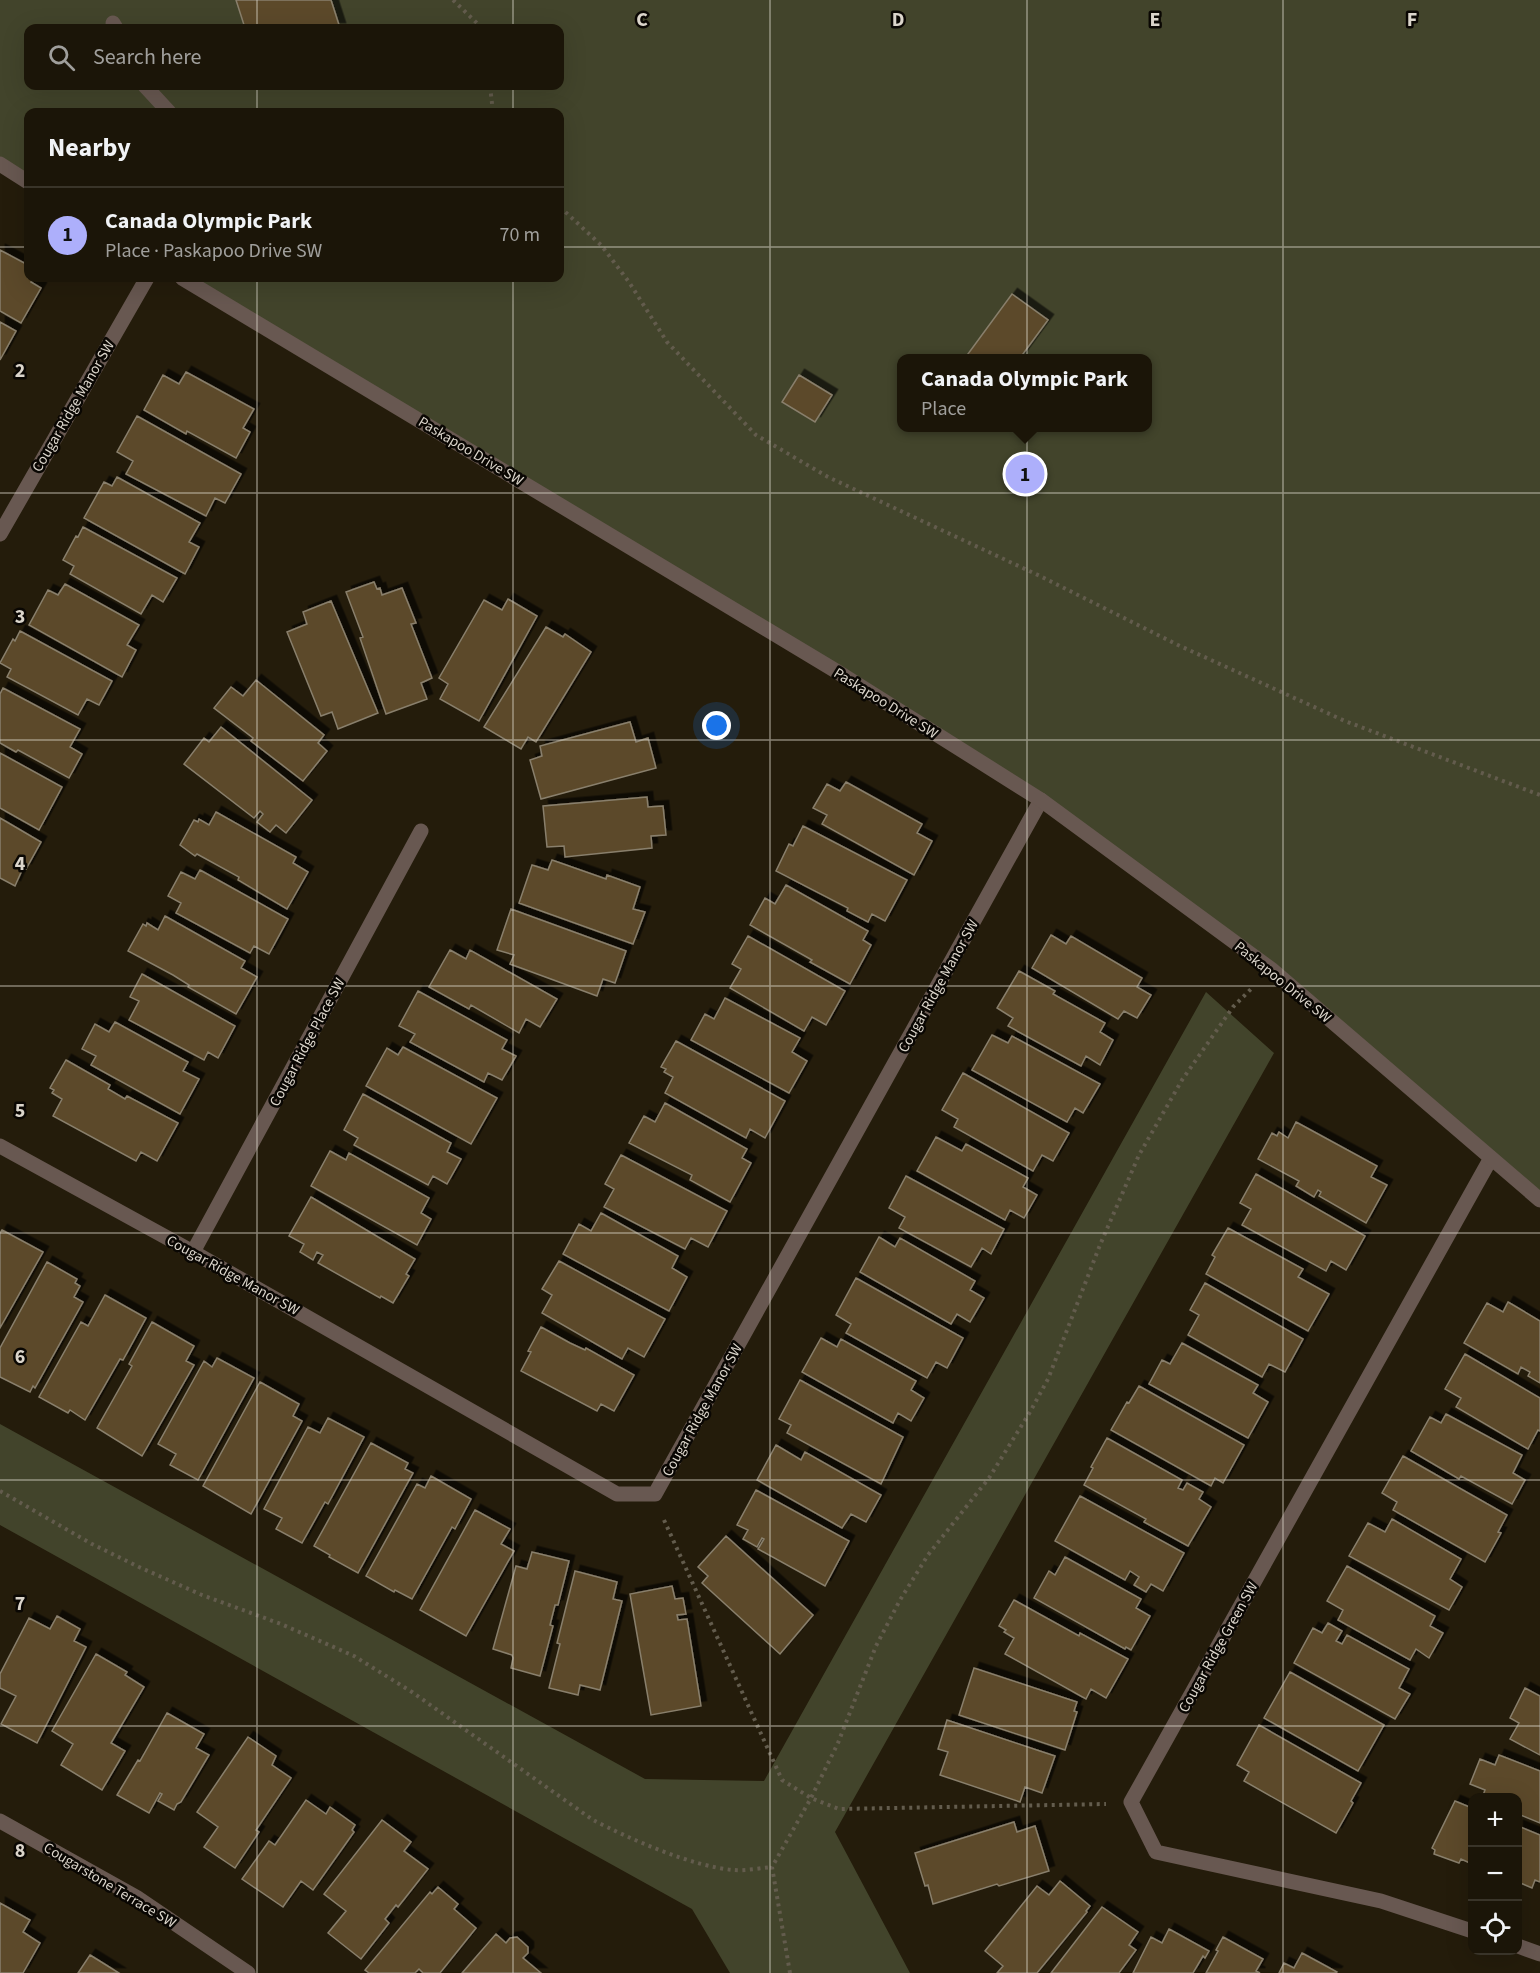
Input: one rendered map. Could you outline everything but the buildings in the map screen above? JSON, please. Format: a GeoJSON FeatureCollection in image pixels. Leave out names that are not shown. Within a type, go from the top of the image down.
{"type":"FeatureCollection","features":[{"type":"Feature","properties":{"kind":"street"},"geometry":{"type":"LineString","coordinates":[[149,90],[165,108]]}},
{"type":"Feature","properties":{"kind":"street"},"geometry":{"type":"LineString","coordinates":[[0,164],[24,179]]}},
{"type":"Feature","properties":{"kind":"street","name":"Cougar Ridge Manor SW"},"geometry":{"type":"LineString","coordinates":[[0,534],[145,282]]}},
{"type":"Feature","properties":{"kind":"street","name":"Paskapoo Drive SW"},"geometry":{"type":"LineString","coordinates":[[189,282],[836,671],[1041,800],[1271,969],[1540,1200]]}},
{"type":"Feature","properties":{"kind":"street","name":"Cougar Ridge Manor SW"},"geometry":{"type":"LineString","coordinates":[[0,1146],[193,1252],[617,1494],[655,1494],[1041,800]]}},
{"type":"Feature","properties":{"kind":"street","name":"Cougar Ridge Place SW"},"geometry":{"type":"LineString","coordinates":[[193,1252],[421,831]]}},
{"type":"Feature","properties":{"kind":"street","name":"Cougar Ridge Green SW"},"geometry":{"type":"LineString","coordinates":[[1131,1802],[1491,1158]]}},
{"type":"Feature","properties":{"kind":"street"},"geometry":{"type":"LineString","coordinates":[[1131,1802],[1156,1852],[1381,1901],[1468,1929]]}},
{"type":"Feature","properties":{"kind":"street","name":"Cougarstone Terrace SW"},"geometry":{"type":"LineString","coordinates":[[0,1821],[136,1897],[248,1973]]}},
{"type":"Feature","properties":{"kind":"street"},"geometry":{"type":"LineString","coordinates":[[1522,1947],[1540,1954]]}},
{"type":"Feature","properties":{"kind":"path"},"geometry":{"type":"LineString","coordinates":[[453,0],[478,24]]}},
{"type":"Feature","properties":{"kind":"path"},"geometry":{"type":"LineString","coordinates":[[490,90],[493,108]]}},
{"type":"Feature","properties":{"kind":"path"},"geometry":{"type":"LineString","coordinates":[[564,211],[608,254],[629,282],[667,342],[756,435],[828,477],[1040,576],[1199,655],[1345,722],[1540,795]]}},
{"type":"Feature","properties":{"kind":"path"},"geometry":{"type":"LineString","coordinates":[[790,1973],[772,1867],[811,1798],[838,1743],[876,1646],[900,1599],[928,1555],[989,1478],[1048,1379],[1100,1245],[1139,1155],[1156,1124],[1182,1080],[1233,1007],[1271,969]]}},
{"type":"Feature","properties":{"kind":"path"},"geometry":{"type":"LineString","coordinates":[[0,1491],[92,1544],[139,1567],[354,1656],[412,1692],[594,1820],[621,1834],[700,1863],[734,1870],[772,1867]]}},
{"type":"Feature","properties":{"kind":"path"},"geometry":{"type":"LineString","coordinates":[[655,1494],[668,1533],[782,1780],[811,1798],[839,1809],[1083,1805],[1131,1802]]}},
{"type":"Feature","properties":{"kind":"green space"},"geometry":{"type":"Polygon","coordinates":[[[0,0],[1540,0],[1540,1200],[1271,969],[1041,800],[189,282],[564,282],[564,108],[24,108],[24,179],[0,164],[0,0]]]}},
{"type":"Feature","properties":{"kind":"green space"},"geometry":{"type":"Polygon","coordinates":[[[1206,992],[1274,1053],[835,1832],[910,1973],[730,1973],[692,1909],[0,1525],[0,1424],[645,1779],[764,1781],[1206,992]]]}},
{"type":"Feature","properties":{"kind":"place","name":"Canada Olympic Park"},"geometry":{"type":"Point","coordinates":[1025,474]}}]}
